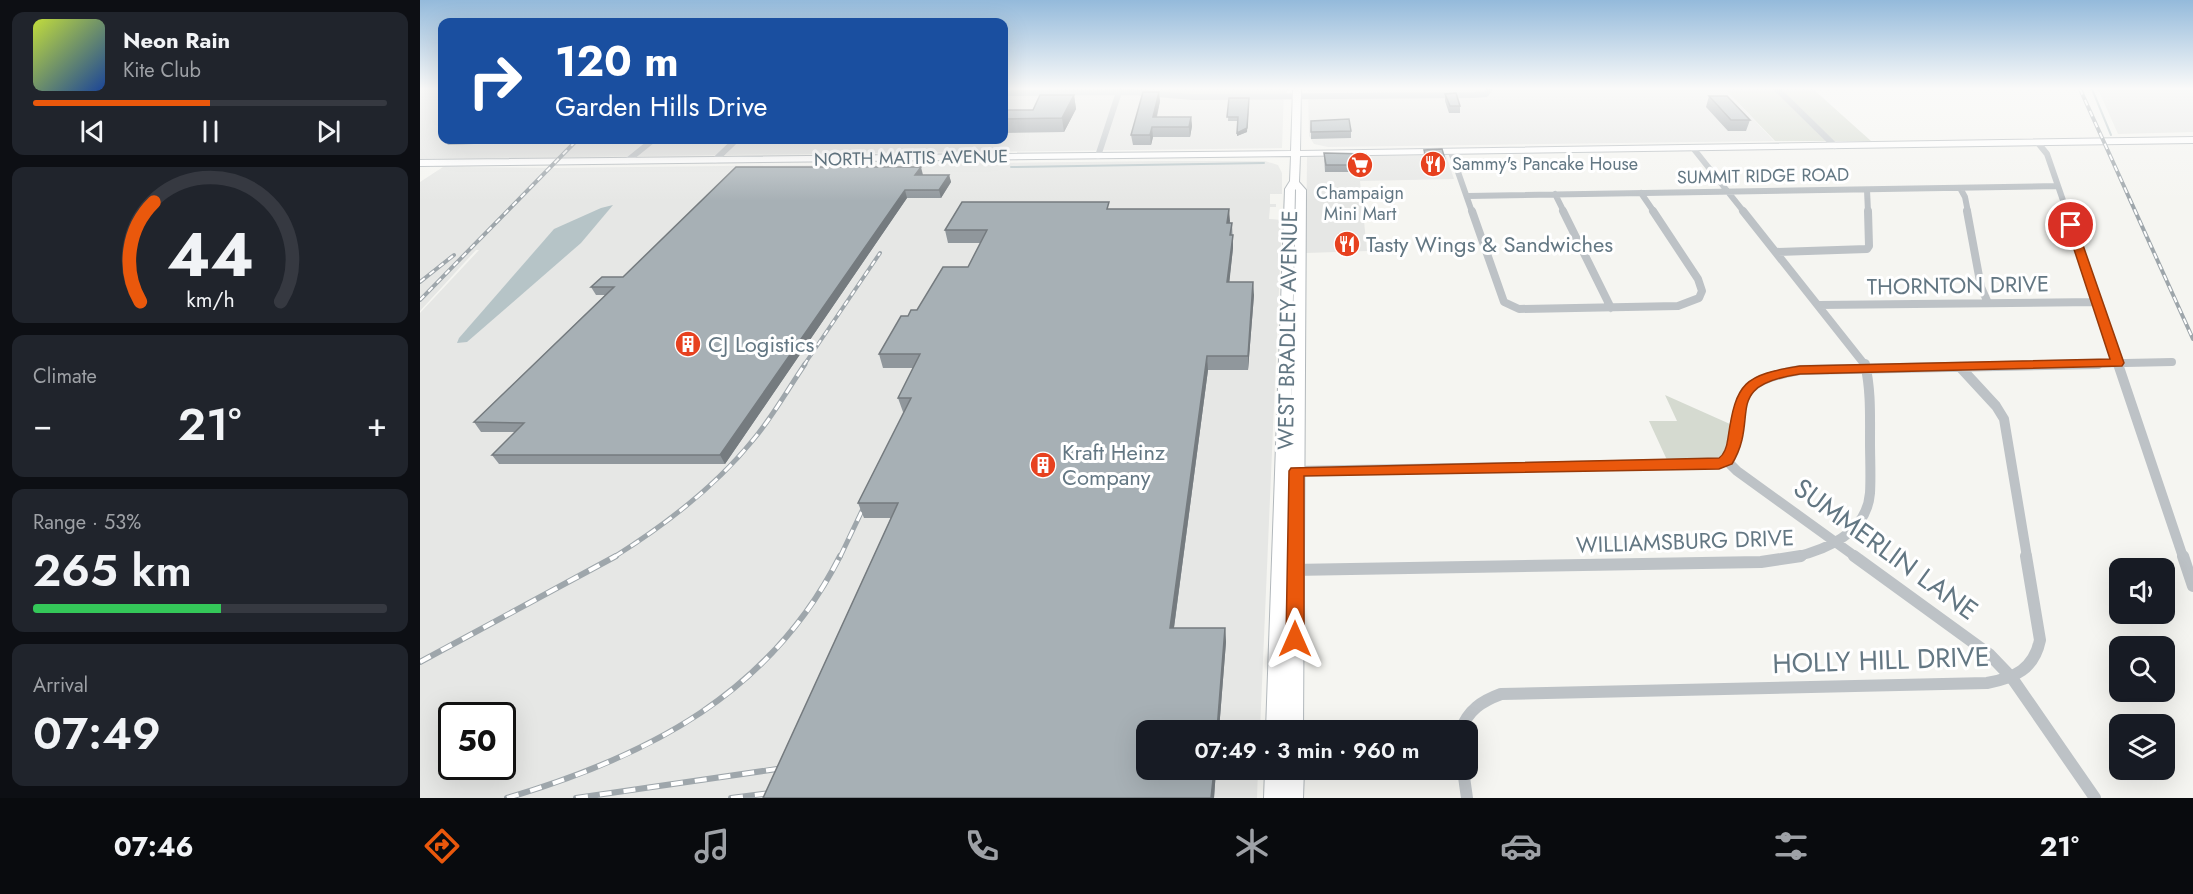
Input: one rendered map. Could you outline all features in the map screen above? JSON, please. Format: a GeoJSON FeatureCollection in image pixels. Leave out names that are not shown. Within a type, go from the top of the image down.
{"type":"FeatureCollection","features":[{"type":"Feature","properties":{"kind":"main road","name":"WEST BRADLEY AVENUE"},"geometry":{"type":"LineString","coordinates":[[1277,720],[1288,570],[1290,189],[1295,177],[1296,126]]}},
{"type":"Feature","properties":{"kind":"main road","name":"NORTH MATTIS AVENUE"},"geometry":{"type":"LineString","coordinates":[[420,163],[1451,152],[2193,140]]}},
{"type":"Feature","properties":{"kind":"main road"},"geometry":{"type":"LineString","coordinates":[[1253,154],[1279,160],[1295,177]]}},
{"type":"Feature","properties":{"kind":"main road","name":"WEST BRADLEY AVENUE"},"geometry":{"type":"LineString","coordinates":[[1288,570],[1294,720]]}},
{"type":"Feature","properties":{"kind":"main road"},"geometry":{"type":"LineString","coordinates":[[1274,798],[1275,780]]}},
{"type":"Feature","properties":{"kind":"main road"},"geometry":{"type":"LineString","coordinates":[[1293,798],[1294,780]]}},
{"type":"Feature","properties":{"kind":"street"},"geometry":{"type":"LineString","coordinates":[[1098,156],[1108,126]]}},
{"type":"Feature","properties":{"kind":"street"},"geometry":{"type":"LineString","coordinates":[[1815,126],[1835,146]]}},
{"type":"Feature","properties":{"kind":"street"},"geometry":{"type":"LineString","coordinates":[[2038,143],[2047,154],[2193,586]]}},
{"type":"Feature","properties":{"kind":"street"},"geometry":{"type":"LineString","coordinates":[[627,161],[648,144]]}},
{"type":"Feature","properties":{"kind":"street"},"geometry":{"type":"LineString","coordinates":[[715,160],[732,144]]}},
{"type":"Feature","properties":{"kind":"street","name":"WILLIAMSBURG DRIVE"},"geometry":{"type":"LineString","coordinates":[[1288,570],[1761,562],[1805,556],[1836,544],[1859,524],[1866,512],[1870,495],[1867,369],[1862,358],[1693,148]]}},
{"type":"Feature","properties":{"kind":"street"},"geometry":{"type":"LineString","coordinates":[[1451,152],[1504,302],[1511,307],[1548,310],[1678,306],[1693,302],[1700,296],[1702,291],[1698,279],[1641,193]]}},
{"type":"Feature","properties":{"kind":"street","name":"SUMMIT RIDGE ROAD"},"geometry":{"type":"LineString","coordinates":[[1468,196],[2058,186]]}},
{"type":"Feature","properties":{"kind":"street"},"geometry":{"type":"LineString","coordinates":[[1960,188],[1965,197],[1981,287],[1988,303]]}},
{"type":"Feature","properties":{"kind":"street"},"geometry":{"type":"LineString","coordinates":[[1776,252],[1867,249],[1869,246],[1867,190]]}},
{"type":"Feature","properties":{"kind":"street"},"geometry":{"type":"LineString","coordinates":[[1555,194],[1611,308]]}},
{"type":"Feature","properties":{"kind":"street","name":"THORNTON DRIVE"},"geometry":{"type":"LineString","coordinates":[[1819,305],[2097,302]]}},
{"type":"Feature","properties":{"kind":"street"},"geometry":{"type":"LineString","coordinates":[[1290,471],[1707,464],[1727,461],[1734,447],[1743,395],[1755,382],[1784,371],[2172,362]]}},
{"type":"Feature","properties":{"kind":"street","name":"HOLLY HILL DRIVE"},"geometry":{"type":"LineString","coordinates":[[1465,720],[1476,706],[1501,694],[1987,683],[2012,678],[2023,673],[2038,653],[2039,622],[2004,419],[1996,405],[1960,367]]}},
{"type":"Feature","properties":{"kind":"street","name":"SUMMERLIN LANE"},"geometry":{"type":"LineString","coordinates":[[1727,461],[1737,471],[1836,544],[1989,654],[2012,678],[2096,798]]}},
{"type":"Feature","properties":{"kind":"street"},"geometry":{"type":"LineString","coordinates":[[1464,780],[1467,798]]}},
{"type":"Feature","properties":{"kind":"shaded area"},"geometry":{"type":"Polygon","coordinates":[[[420,126],[438,126],[438,144],[1008,144],[1008,126],[1283,126],[1282,148],[420,159],[420,126]]]}},
{"type":"Feature","properties":{"kind":"shaded area"},"geometry":{"type":"Polygon","coordinates":[[[1309,126],[1760,126],[1774,141],[1328,147],[1314,144],[1309,136],[1309,126]]]}},
{"type":"Feature","properties":{"kind":"shaded area"},"geometry":{"type":"Polygon","coordinates":[[[1761,126],[1855,126],[1871,141],[1775,141],[1761,126]]]}},
{"type":"Feature","properties":{"kind":"shaded area"},"geometry":{"type":"Polygon","coordinates":[[[2115,126],[2193,126],[2193,132],[2118,134],[2115,126]]]}},
{"type":"Feature","properties":{"kind":"shaded area"},"geometry":{"type":"Polygon","coordinates":[[[1446,155],[1454,179],[1360,181],[1367,251],[1306,253],[1307,157],[1446,155]]]}},
{"type":"Feature","properties":{"kind":"shaded area"},"geometry":{"type":"Polygon","coordinates":[[[1164,161],[1265,161],[1278,165],[1282,173],[1282,194],[1270,194],[1270,204],[1276,204],[1276,207],[1270,207],[1269,219],[1282,220],[1260,720],[1136,720],[1136,780],[1258,780],[1257,798],[420,798],[420,313],[479,250],[476,250],[420,311],[420,182],[443,167],[557,168],[1164,161]]]}},
{"type":"Feature","properties":{"kind":"shaded area"},"geometry":{"type":"Polygon","coordinates":[[[613,205],[581,243],[467,342],[457,343],[554,229],[613,205]]]}},
{"type":"Feature","properties":{"kind":"shaded area"},"geometry":{"type":"Polygon","coordinates":[[[1665,395],[1730,424],[1729,437],[1723,455],[1714,460],[1667,460],[1649,421],[1677,421],[1665,395]]]}},
{"type":"Feature","properties":{"kind":"building"},"geometry":{"type":"Polygon","coordinates":[[[1133,126],[1189,126],[1152,127],[1150,135],[1131,135],[1133,126]]]}},
{"type":"Feature","properties":{"kind":"building"},"geometry":{"type":"Polygon","coordinates":[[[1237,126],[1247,126],[1247,128],[1237,133],[1237,126]]]}},
{"type":"Feature","properties":{"kind":"building"},"geometry":{"type":"Polygon","coordinates":[[[1311,126],[1350,126],[1351,131],[1311,132],[1311,126]]]}},
{"type":"Feature","properties":{"kind":"building"},"geometry":{"type":"Polygon","coordinates":[[[1442,149],[1445,159],[1427,160],[1424,150],[1442,149]]]}},
{"type":"Feature","properties":{"kind":"building"},"geometry":{"type":"Polygon","coordinates":[[[1324,153],[1366,154],[1367,163],[1364,165],[1326,165],[1324,153]]]}},
{"type":"Feature","properties":{"kind":"building","name":"CJ Logistics"},"geometry":{"type":"Polygon","coordinates":[[[736,167],[921,167],[915,175],[949,175],[939,190],[905,190],[720,455],[492,455],[524,423],[474,422],[614,287],[591,287],[602,277],[623,277],[736,167]]]}},
{"type":"Feature","properties":{"kind":"building","name":"Kraft Heinz Company"},"geometry":{"type":"Polygon","coordinates":[[[962,202],[1109,202],[1107,209],[1229,209],[1227,223],[1232,223],[1230,235],[1233,235],[1227,282],[1253,282],[1248,356],[1207,356],[1170,628],[1225,628],[1218,720],[1136,720],[1136,780],[1213,780],[1211,798],[763,798],[898,503],[858,503],[911,398],[898,398],[920,354],[879,354],[901,316],[908,316],[911,310],[917,310],[943,267],[968,267],[987,230],[945,230],[962,202]]]}},
{"type":"Feature","properties":{"kind":"waterway"},"geometry":{"type":"LineString","coordinates":[[2107,126],[2111,135]]}},
{"type":"Feature","properties":{"kind":"waterway"},"geometry":{"type":"LineString","coordinates":[[1011,167],[1264,163]]}},
{"type":"Feature","properties":{"kind":"railway"},"geometry":{"type":"LineString","coordinates":[[2097,126],[2193,339]]}},
{"type":"Feature","properties":{"kind":"railway"},"geometry":{"type":"LineString","coordinates":[[420,300],[573,144]]}},
{"type":"Feature","properties":{"kind":"railway"},"geometry":{"type":"LineString","coordinates":[[804,365],[880,253]]}},
{"type":"Feature","properties":{"kind":"railway"},"geometry":{"type":"LineString","coordinates":[[420,282],[454,255]]}},
{"type":"Feature","properties":{"kind":"railway"},"geometry":{"type":"LineString","coordinates":[[614,557],[652,532],[722,474],[760,431],[805,364]]}},
{"type":"Feature","properties":{"kind":"railway"},"geometry":{"type":"LineString","coordinates":[[840,557],[869,496]]}},
{"type":"Feature","properties":{"kind":"railway"},"geometry":{"type":"LineString","coordinates":[[420,662],[616,556]]}},
{"type":"Feature","properties":{"kind":"railway"},"geometry":{"type":"LineString","coordinates":[[507,798],[609,762],[657,739],[701,713],[742,682],[779,646],[812,604],[840,556]]}},
{"type":"Feature","properties":{"kind":"railway"},"geometry":{"type":"LineString","coordinates":[[576,798],[784,768]]}},
{"type":"Feature","properties":{"kind":"railway"},"geometry":{"type":"LineString","coordinates":[[731,798],[771,793]]}},
{"type":"Feature","properties":{"kind":"place","name":"Sammy's Pancake House"},"geometry":{"type":"Point","coordinates":[1433,164]}},
{"type":"Feature","properties":{"kind":"place","name":"Champaign Mini Mart"},"geometry":{"type":"Point","coordinates":[1360,165]}},
{"type":"Feature","properties":{"kind":"place","name":"Tasty Wings & Sandwiches"},"geometry":{"type":"Point","coordinates":[1347,244]}},
{"type":"Feature","properties":{"kind":"place","name":"CJ Logistics"},"geometry":{"type":"Point","coordinates":[688,344]}},
{"type":"Feature","properties":{"kind":"place","name":"Kraft Heinz Company"},"geometry":{"type":"Point","coordinates":[1043,465]}},
{"type":"Feature","properties":{"kind":"route"},"geometry":{"type":"LineString","coordinates":[[1295,639],[1297,471],[1719,464],[1727,461],[1734,447],[1743,395],[1755,382],[1772,374],[1800,370],[2117,363],[2071,225]]}}]}
